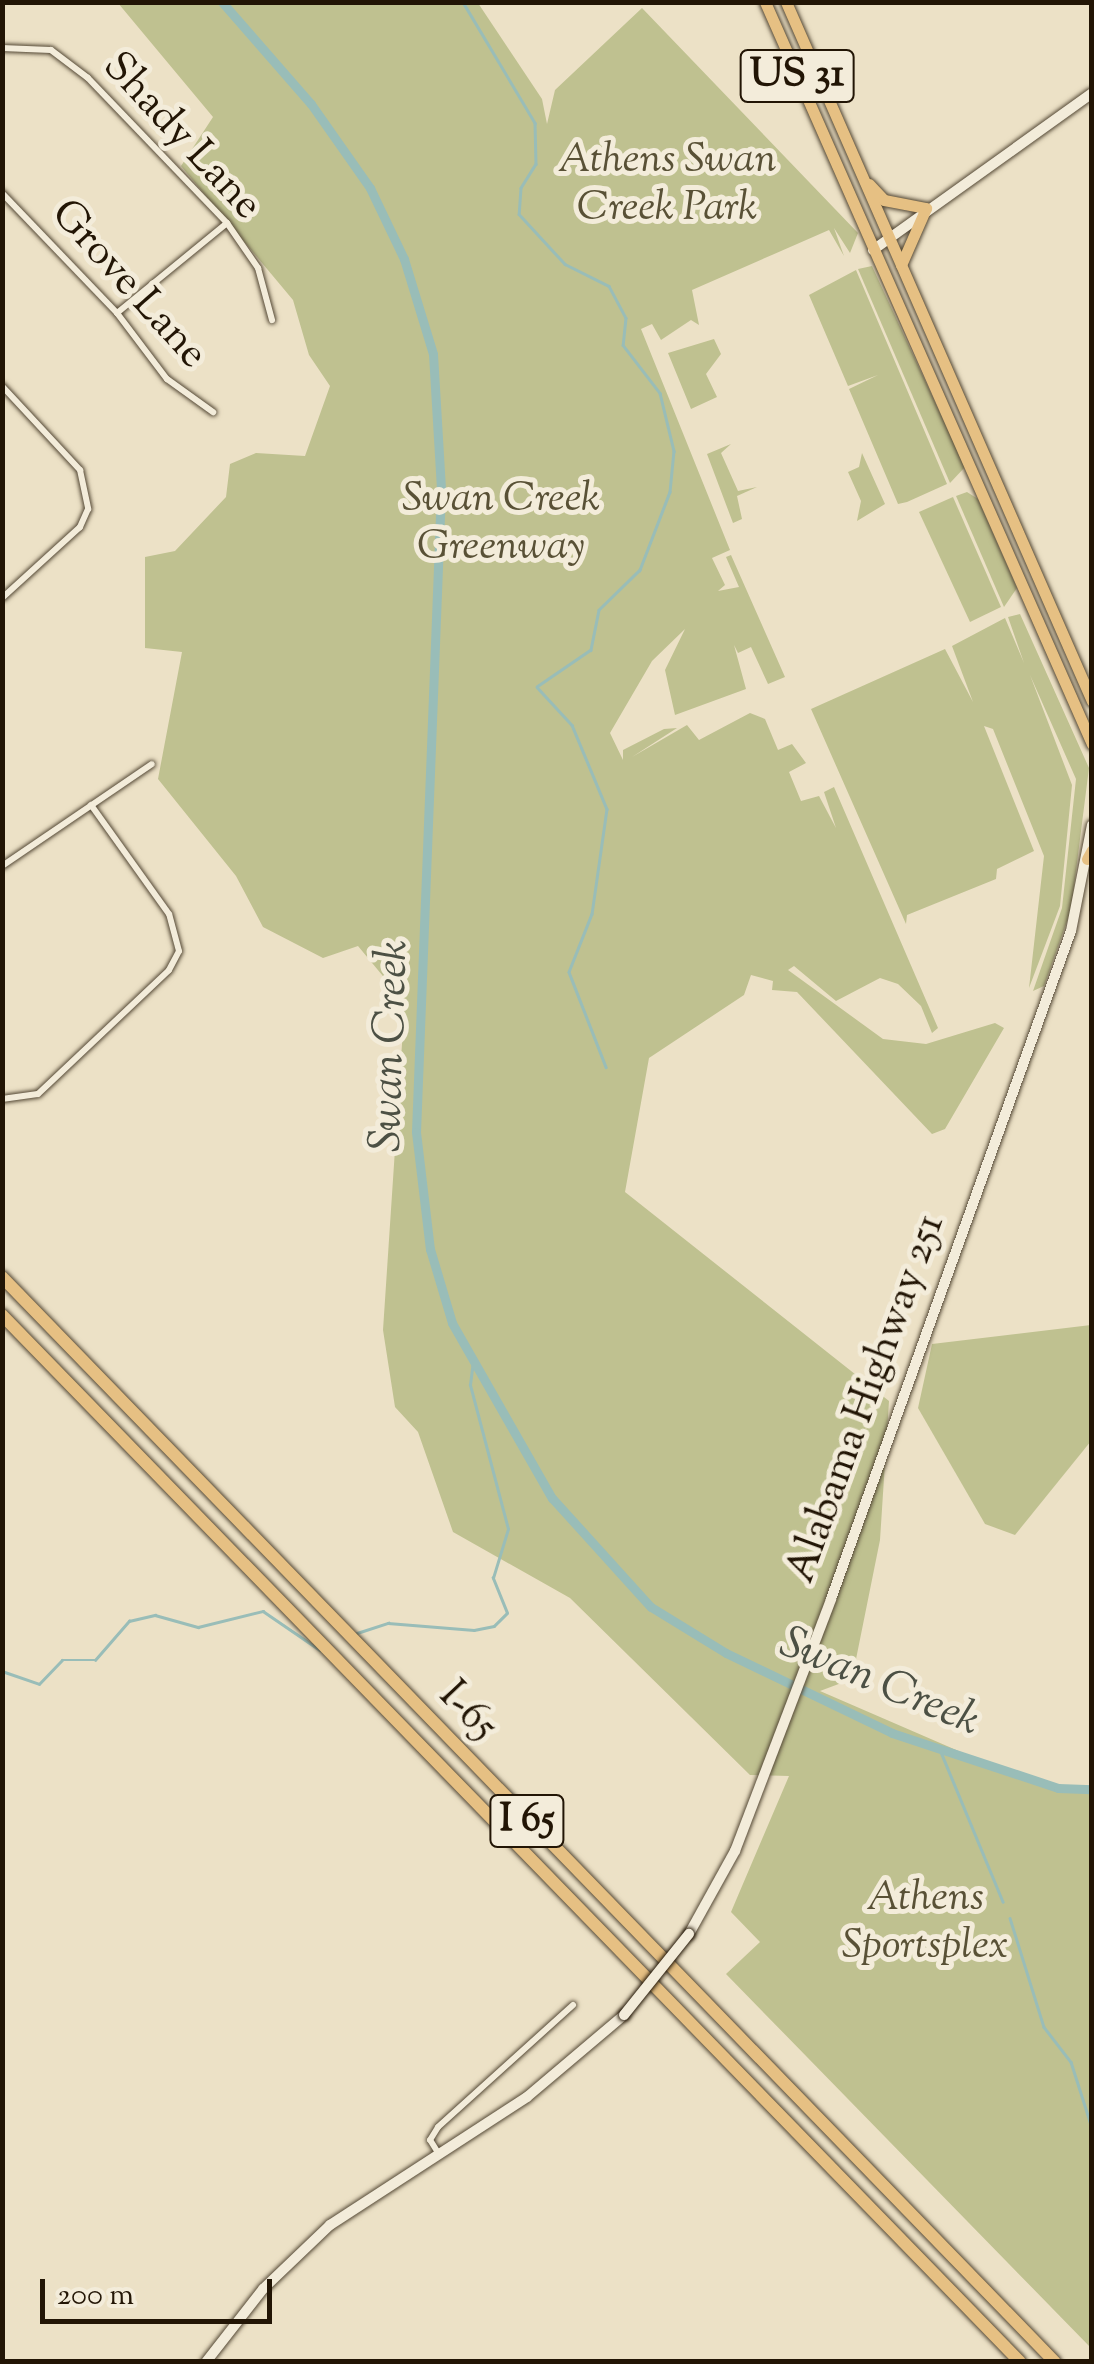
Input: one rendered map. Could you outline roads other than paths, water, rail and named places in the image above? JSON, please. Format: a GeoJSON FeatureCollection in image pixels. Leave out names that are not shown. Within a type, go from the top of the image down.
{"type":"FeatureCollection","features":[{"type":"Feature","properties":{"kind":"highway","name":"I-65"},"geometry":{"type":"LineString","coordinates":[[2,1277],[1055,2362]]}},
{"type":"Feature","properties":{"kind":"highway","name":"I 65"},"geometry":{"type":"LineString","coordinates":[[2,1316],[1020,2362]]}},
{"type":"Feature","properties":{"kind":"main road","name":"US 31"},"geometry":{"type":"LineString","coordinates":[[765,2],[1092,744]]}},
{"type":"Feature","properties":{"kind":"main road","name":"US 31"},"geometry":{"type":"LineString","coordinates":[[786,2],[1092,701]]}},
{"type":"Feature","properties":{"kind":"main road"},"geometry":{"type":"LineString","coordinates":[[873,250],[888,234],[1092,93]]}},
{"type":"Feature","properties":{"kind":"main road"},"geometry":{"type":"LineString","coordinates":[[863,177],[884,200],[926,208]]}},
{"type":"Feature","properties":{"kind":"main road"},"geometry":{"type":"LineString","coordinates":[[901,265],[926,208]]}},
{"type":"Feature","properties":{"kind":"main road","name":"Alabama Highway 251"},"geometry":{"type":"LineString","coordinates":[[206,2362],[308,2244],[436,2151],[526,2097],[624,2014],[689,1934],[736,1851],[787,1716],[1072,931],[1092,825]]}},
{"type":"Feature","properties":{"kind":"street","name":"Shady Lane"},"geometry":{"type":"LineString","coordinates":[[2,48],[32,44],[66,60],[227,223],[258,268],[272,320]]}},
{"type":"Feature","properties":{"kind":"street","name":"Grove Lane"},"geometry":{"type":"LineString","coordinates":[[2,193],[117,313],[167,380],[213,412]]}},
{"type":"Feature","properties":{"kind":"street"},"geometry":{"type":"LineString","coordinates":[[117,313],[227,223]]}},
{"type":"Feature","properties":{"kind":"street"},"geometry":{"type":"LineString","coordinates":[[2,386],[80,470],[88,509],[80,527],[2,598]]}},
{"type":"Feature","properties":{"kind":"street"},"geometry":{"type":"LineString","coordinates":[[2,866],[152,764]]}},
{"type":"Feature","properties":{"kind":"street"},"geometry":{"type":"LineString","coordinates":[[2,1099],[38,1094],[170,970],[179,951],[169,914],[91,804]]}},
{"type":"Feature","properties":{"kind":"street"},"geometry":{"type":"LineString","coordinates":[[436,2151],[430,2140],[438,2127],[572,2004]]}},
{"type":"Feature","properties":{"kind":"waterway","name":"Swan Creek"},"geometry":{"type":"LineString","coordinates":[[222,2],[311,104],[370,188],[404,259],[433,354],[441,490],[416,1132],[430,1249],[452,1323],[552,1498],[651,1607],[726,1653],[892,1733],[1058,1788],[1092,1789]]}},
{"type":"Feature","properties":{"kind":"waterway"},"geometry":{"type":"LineString","coordinates":[[463,2],[535,123],[536,164],[521,188],[519,214],[565,264],[609,286],[626,318],[623,345],[660,393],[674,451],[670,492],[640,570],[599,610],[591,650],[537,687],[572,725],[607,809],[592,914],[569,972],[606,1067]]}},
{"type":"Feature","properties":{"kind":"waterway"},"geometry":{"type":"LineString","coordinates":[[357,1633],[388,1623],[474,1630],[494,1626],[507,1613],[493,1578],[508,1529],[470,1385],[473,1362]]}},
{"type":"Feature","properties":{"kind":"waterway"},"geometry":{"type":"LineString","coordinates":[[2,1671],[39,1684],[62,1660],[95,1660],[129,1621],[155,1615],[198,1627],[263,1611],[320,1650]]}},
{"type":"Feature","properties":{"kind":"waterway"},"geometry":{"type":"LineString","coordinates":[[941,1752],[1003,1902]]}},
{"type":"Feature","properties":{"kind":"waterway"},"geometry":{"type":"LineString","coordinates":[[1010,1918],[1044,2027],[1071,2062],[1092,2128]]}},
{"type":"Feature","properties":{"kind":"park label","name":"Athens Swan Creek Park"},"geometry":{"type":"Point","coordinates":[667,186]}},
{"type":"Feature","properties":{"kind":"park label","name":"Swan Creek Greenway"},"geometry":{"type":"Point","coordinates":[501,524]}},
{"type":"Feature","properties":{"kind":"park label","name":"Athens Sportsplex"},"geometry":{"type":"Point","coordinates":[925,1923]}}]}
